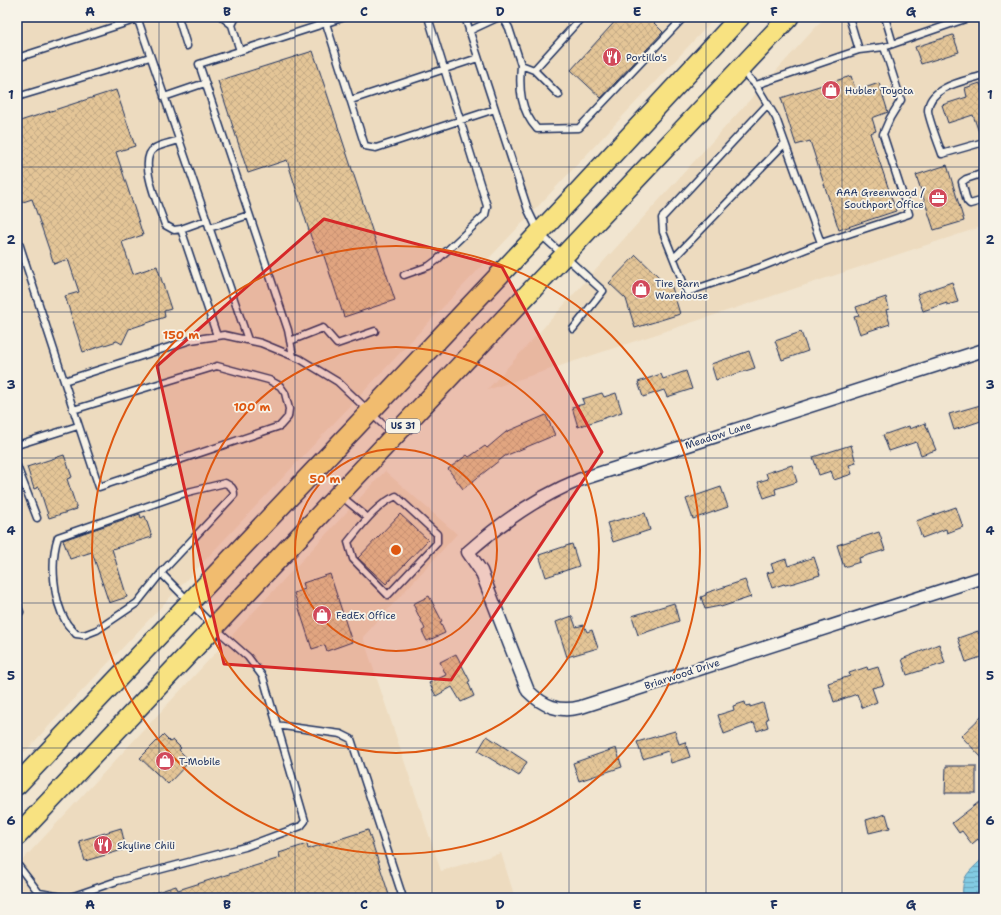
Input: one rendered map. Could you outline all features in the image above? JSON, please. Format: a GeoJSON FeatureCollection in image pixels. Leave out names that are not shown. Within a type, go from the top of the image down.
{"type":"FeatureCollection","features":[{"type":"Feature","properties":{"kind":"main road"},"geometry":{"type":"LineString","coordinates":[[17,785],[539,233],[740,17]]}},
{"type":"Feature","properties":{"kind":"main road","name":"US 31"},"geometry":{"type":"LineString","coordinates":[[17,836],[789,17]]}},
{"type":"Feature","properties":{"kind":"street","name":"Meadow Lane"},"geometry":{"type":"LineString","coordinates":[[468,552],[502,522],[523,508],[550,492],[579,480],[984,350]]}},
{"type":"Feature","properties":{"kind":"street","name":"Briarwood Drive"},"geometry":{"type":"LineString","coordinates":[[468,552],[480,571],[528,691],[542,704],[561,709],[581,707],[984,577]]}},
{"type":"Feature","properties":{"kind":"lane"},"geometry":{"type":"LineString","coordinates":[[115,17],[118,25]]}},
{"type":"Feature","properties":{"kind":"lane"},"geometry":{"type":"LineString","coordinates":[[178,17],[187,46]]}},
{"type":"Feature","properties":{"kind":"lane"},"geometry":{"type":"LineString","coordinates":[[222,17],[232,25],[240,51]]}},
{"type":"Feature","properties":{"kind":"lane"},"geometry":{"type":"LineString","coordinates":[[232,25],[236,17]]}},
{"type":"Feature","properties":{"kind":"lane"},"geometry":{"type":"LineString","coordinates":[[293,356],[290,341],[199,64],[240,51],[325,20],[345,17]]}},
{"type":"Feature","properties":{"kind":"lane"},"geometry":{"type":"LineString","coordinates":[[404,275],[429,266],[485,215],[487,206],[428,17]]}},
{"type":"Feature","properties":{"kind":"lane"},"geometry":{"type":"LineString","coordinates":[[465,17],[528,210],[539,233],[603,291],[573,329]]}},
{"type":"Feature","properties":{"kind":"lane"},"geometry":{"type":"LineString","coordinates":[[469,31],[499,17]]}},
{"type":"Feature","properties":{"kind":"lane"},"geometry":{"type":"LineString","coordinates":[[503,17],[509,28],[521,65],[520,94],[528,120],[536,130],[579,128],[680,18]]}},
{"type":"Feature","properties":{"kind":"lane"},"geometry":{"type":"LineString","coordinates":[[534,70],[582,17]]}},
{"type":"Feature","properties":{"kind":"lane"},"geometry":{"type":"LineString","coordinates":[[849,17],[859,50]]}},
{"type":"Feature","properties":{"kind":"lane"},"geometry":{"type":"LineString","coordinates":[[885,17],[893,44]]}},
{"type":"Feature","properties":{"kind":"lane"},"geometry":{"type":"LineString","coordinates":[[756,85],[859,50],[884,48],[971,17]]}},
{"type":"Feature","properties":{"kind":"lane"},"geometry":{"type":"LineString","coordinates":[[17,58],[138,18],[178,140],[248,340]]}},
{"type":"Feature","properties":{"kind":"lane"},"geometry":{"type":"LineString","coordinates":[[325,20],[365,146],[376,148],[495,109]]}},
{"type":"Feature","properties":{"kind":"lane"},"geometry":{"type":"LineString","coordinates":[[768,104],[662,218],[663,232],[688,292],[761,267],[822,243],[909,214],[883,134],[901,100],[884,48]]}},
{"type":"Feature","properties":{"kind":"lane"},"geometry":{"type":"LineString","coordinates":[[17,97],[150,58]]}},
{"type":"Feature","properties":{"kind":"lane"},"geometry":{"type":"LineString","coordinates":[[350,100],[478,58]]}},
{"type":"Feature","properties":{"kind":"lane"},"geometry":{"type":"LineString","coordinates":[[521,65],[534,70],[559,94]]}},
{"type":"Feature","properties":{"kind":"lane"},"geometry":{"type":"LineString","coordinates":[[740,69],[756,85],[776,118],[822,243]]}},
{"type":"Feature","properties":{"kind":"lane"},"geometry":{"type":"LineString","coordinates":[[984,75],[938,90],[931,100],[928,111],[942,154],[984,142]]}},
{"type":"Feature","properties":{"kind":"lane"},"geometry":{"type":"LineString","coordinates":[[164,97],[205,83]]}},
{"type":"Feature","properties":{"kind":"lane"},"geometry":{"type":"LineString","coordinates":[[178,140],[153,149],[147,159],[147,172],[165,225],[174,230],[206,220]]}},
{"type":"Feature","properties":{"kind":"lane"},"geometry":{"type":"LineString","coordinates":[[674,258],[785,143]]}},
{"type":"Feature","properties":{"kind":"lane"},"geometry":{"type":"LineString","coordinates":[[984,173],[962,182],[967,201],[970,204],[984,200]]}},
{"type":"Feature","properties":{"kind":"lane"},"geometry":{"type":"LineString","coordinates":[[209,228],[249,215]]}},
{"type":"Feature","properties":{"kind":"lane"},"geometry":{"type":"LineString","coordinates":[[181,229],[217,336]]}},
{"type":"Feature","properties":{"kind":"lane"},"geometry":{"type":"LineString","coordinates":[[17,237],[78,426],[99,487],[280,426],[288,417],[289,409],[285,393],[280,386],[269,380],[217,366],[73,410]]}},
{"type":"Feature","properties":{"kind":"lane"},"geometry":{"type":"LineString","coordinates":[[290,341],[323,328],[337,344],[375,331]]}},
{"type":"Feature","properties":{"kind":"lane"},"geometry":{"type":"LineString","coordinates":[[64,381],[191,340],[224,335],[261,343],[293,356],[338,382],[395,436]]}},
{"type":"Feature","properties":{"kind":"lane"},"geometry":{"type":"LineString","coordinates":[[17,445],[78,426]]}},
{"type":"Feature","properties":{"kind":"lane"},"geometry":{"type":"LineString","coordinates":[[17,466],[37,518]]}},
{"type":"Feature","properties":{"kind":"lane"},"geometry":{"type":"LineString","coordinates":[[219,484],[231,486],[234,490],[234,496],[161,573],[137,603],[97,630],[84,635],[76,634],[66,622],[55,589],[54,563],[58,537],[188,492],[219,484]]}},
{"type":"Feature","properties":{"kind":"lane"},"geometry":{"type":"LineString","coordinates":[[339,494],[368,518]]}},
{"type":"Feature","properties":{"kind":"lane"},"geometry":{"type":"LineString","coordinates":[[396,496],[437,534],[437,543],[388,595],[353,559],[348,542],[368,518],[387,500],[396,496]]}},
{"type":"Feature","properties":{"kind":"lane"},"geometry":{"type":"LineString","coordinates":[[17,864],[40,896],[68,898],[117,881],[245,847],[301,826],[306,821],[276,725],[263,677],[248,657],[214,627],[161,573]]}},
{"type":"Feature","properties":{"kind":"lane"},"geometry":{"type":"LineString","coordinates":[[17,605],[20,612],[17,615]]}},
{"type":"Feature","properties":{"kind":"lane"},"geometry":{"type":"LineString","coordinates":[[276,725],[341,734],[351,740],[403,898]]}},
{"type":"Feature","properties":{"kind":"highlighted area"},"geometry":{"type":"Polygon","coordinates":[[[324,219],[502,267],[602,452],[451,680],[224,664],[157,366],[324,219]]]}},
{"type":"Feature","properties":{"kind":"shaded area"},"geometry":{"type":"Polygon","coordinates":[[[17,17],[716,17],[17,760],[17,17]]]}},
{"type":"Feature","properties":{"kind":"shaded area"},"geometry":{"type":"Polygon","coordinates":[[[825,17],[984,17],[984,226],[487,390],[825,17]]]}},
{"type":"Feature","properties":{"kind":"shaded area"},"geometry":{"type":"Polygon","coordinates":[[[385,471],[457,534],[363,637],[441,871],[501,853],[515,898],[17,898],[17,866],[385,471]]]}},
{"type":"Feature","properties":{"kind":"water"},"geometry":{"type":"Polygon","coordinates":[[[984,857],[984,898],[963,898],[963,884],[967,874],[984,857]]]}},
{"type":"Feature","properties":{"kind":"building","name":"Portillo's"},"geometry":{"type":"Polygon","coordinates":[[[619,17],[648,17],[663,32],[601,98],[571,70],[619,17]]]}},
{"type":"Feature","properties":{"kind":"building"},"geometry":{"type":"Polygon","coordinates":[[[953,35],[959,52],[921,64],[915,47],[953,35]]]}},
{"type":"Feature","properties":{"kind":"building"},"geometry":{"type":"Polygon","coordinates":[[[313,51],[395,300],[344,317],[322,250],[317,252],[311,237],[287,160],[248,173],[218,81],[313,51]]]}},
{"type":"Feature","properties":{"kind":"building"},"geometry":{"type":"Polygon","coordinates":[[[851,76],[856,91],[879,83],[888,112],[872,118],[876,131],[870,133],[896,211],[839,230],[810,141],[796,145],[781,98],[851,76]]]}},
{"type":"Feature","properties":{"kind":"building"},"geometry":{"type":"Polygon","coordinates":[[[980,83],[984,96],[984,138],[981,138],[973,115],[948,123],[942,105],[967,97],[965,88],[980,83]]]}},
{"type":"Feature","properties":{"kind":"building"},"geometry":{"type":"Polygon","coordinates":[[[116,90],[135,146],[116,152],[143,235],[122,242],[133,274],[157,266],[171,309],[164,311],[165,317],[129,329],[122,344],[117,341],[83,352],[65,296],[79,292],[68,259],[54,264],[32,199],[17,204],[17,122],[116,90]]]}},
{"type":"Feature","properties":{"kind":"building"},"geometry":{"type":"Polygon","coordinates":[[[947,165],[964,221],[934,230],[916,175],[947,165]]]}},
{"type":"Feature","properties":{"kind":"building"},"geometry":{"type":"Polygon","coordinates":[[[636,255],[658,276],[662,287],[671,284],[680,314],[635,328],[626,299],[609,283],[636,255]]]}},
{"type":"Feature","properties":{"kind":"building"},"geometry":{"type":"Polygon","coordinates":[[[952,282],[958,302],[947,305],[947,303],[923,311],[917,294],[952,282]]]}},
{"type":"Feature","properties":{"kind":"building"},"geometry":{"type":"Polygon","coordinates":[[[886,297],[889,309],[886,310],[890,324],[860,334],[854,317],[859,316],[856,307],[886,297]]]}},
{"type":"Feature","properties":{"kind":"building"},"geometry":{"type":"Polygon","coordinates":[[[801,332],[808,351],[782,360],[775,341],[801,332]]]}},
{"type":"Feature","properties":{"kind":"building"},"geometry":{"type":"Polygon","coordinates":[[[749,351],[755,368],[716,380],[711,364],[749,351]]]}},
{"type":"Feature","properties":{"kind":"building"},"geometry":{"type":"Polygon","coordinates":[[[686,371],[692,389],[667,397],[664,390],[643,397],[638,382],[661,374],[663,379],[686,371]]]}},
{"type":"Feature","properties":{"kind":"building"},"geometry":{"type":"Polygon","coordinates":[[[602,393],[604,397],[616,393],[622,412],[578,427],[572,407],[584,404],[582,399],[602,393]]]}},
{"type":"Feature","properties":{"kind":"building"},"geometry":{"type":"Polygon","coordinates":[[[984,404],[984,420],[954,430],[949,414],[984,404]]]}},
{"type":"Feature","properties":{"kind":"building"},"geometry":{"type":"Polygon","coordinates":[[[546,415],[555,435],[505,456],[463,489],[448,469],[467,455],[469,457],[485,446],[487,448],[506,432],[546,415]]]}},
{"type":"Feature","properties":{"kind":"building"},"geometry":{"type":"Polygon","coordinates":[[[925,423],[936,450],[921,455],[916,442],[889,451],[883,435],[909,426],[910,429],[925,423]]]}},
{"type":"Feature","properties":{"kind":"building"},"geometry":{"type":"Polygon","coordinates":[[[851,445],[856,463],[849,465],[852,474],[834,480],[831,471],[819,475],[813,457],[851,445]]]}},
{"type":"Feature","properties":{"kind":"building"},"geometry":{"type":"Polygon","coordinates":[[[64,455],[72,477],[67,479],[77,509],[49,518],[39,487],[34,489],[27,467],[64,455]]]}},
{"type":"Feature","properties":{"kind":"building"},"geometry":{"type":"Polygon","coordinates":[[[792,465],[797,482],[775,489],[776,494],[764,498],[758,482],[768,479],[766,473],[792,465]]]}},
{"type":"Feature","properties":{"kind":"building"},"geometry":{"type":"Polygon","coordinates":[[[721,487],[728,507],[693,519],[686,499],[721,487]]]}},
{"type":"Feature","properties":{"kind":"building"},"geometry":{"type":"Polygon","coordinates":[[[956,507],[963,527],[947,533],[946,529],[922,538],[916,521],[956,507]]]}},
{"type":"Feature","properties":{"kind":"building"},"geometry":{"type":"Polygon","coordinates":[[[645,513],[650,530],[613,542],[607,523],[645,513]]]}},
{"type":"Feature","properties":{"kind":"building"},"geometry":{"type":"Polygon","coordinates":[[[140,514],[141,518],[145,516],[152,537],[112,549],[127,597],[109,603],[92,552],[70,559],[63,540],[140,514]]]}},
{"type":"Feature","properties":{"kind":"building"},"geometry":{"type":"Polygon","coordinates":[[[400,514],[428,540],[386,584],[358,558],[400,514]]]}},
{"type":"Feature","properties":{"kind":"building"},"geometry":{"type":"Polygon","coordinates":[[[879,532],[885,550],[859,558],[860,562],[844,567],[837,545],[879,532]]]}},
{"type":"Feature","properties":{"kind":"building"},"geometry":{"type":"Polygon","coordinates":[[[572,544],[579,566],[546,577],[539,555],[572,544]]]}},
{"type":"Feature","properties":{"kind":"building"},"geometry":{"type":"Polygon","coordinates":[[[814,557],[820,575],[772,588],[767,573],[774,571],[771,564],[786,559],[788,566],[814,557]]]}},
{"type":"Feature","properties":{"kind":"building"},"geometry":{"type":"Polygon","coordinates":[[[330,574],[352,642],[327,651],[325,645],[312,649],[294,593],[305,589],[303,583],[330,574]]]}},
{"type":"Feature","properties":{"kind":"building"},"geometry":{"type":"Polygon","coordinates":[[[745,580],[751,597],[721,607],[705,609],[701,597],[706,595],[706,593],[745,580]]]}},
{"type":"Feature","properties":{"kind":"building"},"geometry":{"type":"Polygon","coordinates":[[[429,596],[442,621],[440,622],[445,633],[427,641],[422,631],[425,629],[413,604],[429,596]]]}},
{"type":"Feature","properties":{"kind":"building"},"geometry":{"type":"Polygon","coordinates":[[[674,603],[679,621],[638,635],[632,616],[674,603]]]}},
{"type":"Feature","properties":{"kind":"building"},"geometry":{"type":"Polygon","coordinates":[[[572,616],[576,627],[584,625],[587,632],[592,630],[598,648],[567,657],[556,622],[572,616]]]}},
{"type":"Feature","properties":{"kind":"building"},"geometry":{"type":"Polygon","coordinates":[[[978,631],[979,634],[984,633],[984,656],[966,662],[958,638],[978,631]]]}},
{"type":"Feature","properties":{"kind":"building"},"geometry":{"type":"Polygon","coordinates":[[[939,644],[945,663],[907,675],[902,659],[939,644]]]}},
{"type":"Feature","properties":{"kind":"building"},"geometry":{"type":"Polygon","coordinates":[[[456,654],[470,681],[468,682],[474,696],[461,702],[452,687],[436,696],[429,683],[446,675],[440,662],[456,654]]]}},
{"type":"Feature","properties":{"kind":"building"},"geometry":{"type":"Polygon","coordinates":[[[867,667],[868,670],[878,667],[884,685],[872,688],[877,702],[862,708],[857,694],[834,702],[828,683],[850,676],[849,673],[867,667]]]}},
{"type":"Feature","properties":{"kind":"building"},"geometry":{"type":"Polygon","coordinates":[[[745,702],[746,706],[750,705],[750,707],[763,703],[768,719],[766,720],[768,727],[757,731],[754,723],[724,734],[718,715],[734,710],[733,706],[745,702]]]}},
{"type":"Feature","properties":{"kind":"building"},"geometry":{"type":"Polygon","coordinates":[[[984,714],[984,760],[961,736],[984,714]]]}},
{"type":"Feature","properties":{"kind":"building"},"geometry":{"type":"Polygon","coordinates":[[[675,731],[679,744],[685,742],[690,757],[671,763],[668,751],[643,759],[637,742],[675,731]]]}},
{"type":"Feature","properties":{"kind":"building"},"geometry":{"type":"Polygon","coordinates":[[[163,735],[170,742],[173,740],[181,748],[179,750],[190,761],[168,784],[140,758],[163,735]]]}},
{"type":"Feature","properties":{"kind":"building"},"geometry":{"type":"Polygon","coordinates":[[[487,736],[527,762],[519,776],[478,751],[487,736]]]}},
{"type":"Feature","properties":{"kind":"building"},"geometry":{"type":"Polygon","coordinates":[[[616,748],[622,767],[579,781],[573,763],[616,748]]]}},
{"type":"Feature","properties":{"kind":"building"},"geometry":{"type":"Polygon","coordinates":[[[946,766],[976,766],[976,793],[945,793],[946,766]]]}},
{"type":"Feature","properties":{"kind":"building"},"geometry":{"type":"Polygon","coordinates":[[[979,802],[984,809],[984,848],[978,839],[972,844],[962,831],[959,833],[952,823],[979,802]]]}},
{"type":"Feature","properties":{"kind":"building"},"geometry":{"type":"Polygon","coordinates":[[[886,814],[890,828],[869,833],[866,820],[886,814]]]}},
{"type":"Feature","properties":{"kind":"building"},"geometry":{"type":"Polygon","coordinates":[[[121,828],[126,849],[85,861],[79,841],[121,828]]]}},
{"type":"Feature","properties":{"kind":"building"},"geometry":{"type":"Polygon","coordinates":[[[368,830],[390,898],[145,898],[145,896],[176,886],[178,890],[280,858],[279,853],[307,844],[308,849],[368,830]]]}},
{"type":"Feature","properties":{"kind":"place","name":"Portillo's"},"geometry":{"type":"Point","coordinates":[612,57]}},
{"type":"Feature","properties":{"kind":"place","name":"Hubler Toyota"},"geometry":{"type":"Point","coordinates":[831,90]}},
{"type":"Feature","properties":{"kind":"place","name":"AAA Greenwood / Southport Office"},"geometry":{"type":"Point","coordinates":[938,198]}},
{"type":"Feature","properties":{"kind":"place","name":"Tire Barn Warehouse"},"geometry":{"type":"Point","coordinates":[641,289]}},
{"type":"Feature","properties":{"kind":"place","name":"FedEx Office"},"geometry":{"type":"Point","coordinates":[322,615]}},
{"type":"Feature","properties":{"kind":"place","name":"T-Mobile"},"geometry":{"type":"Point","coordinates":[165,761]}},
{"type":"Feature","properties":{"kind":"place","name":"Skyline Chili"},"geometry":{"type":"Point","coordinates":[103,845]}}]}
